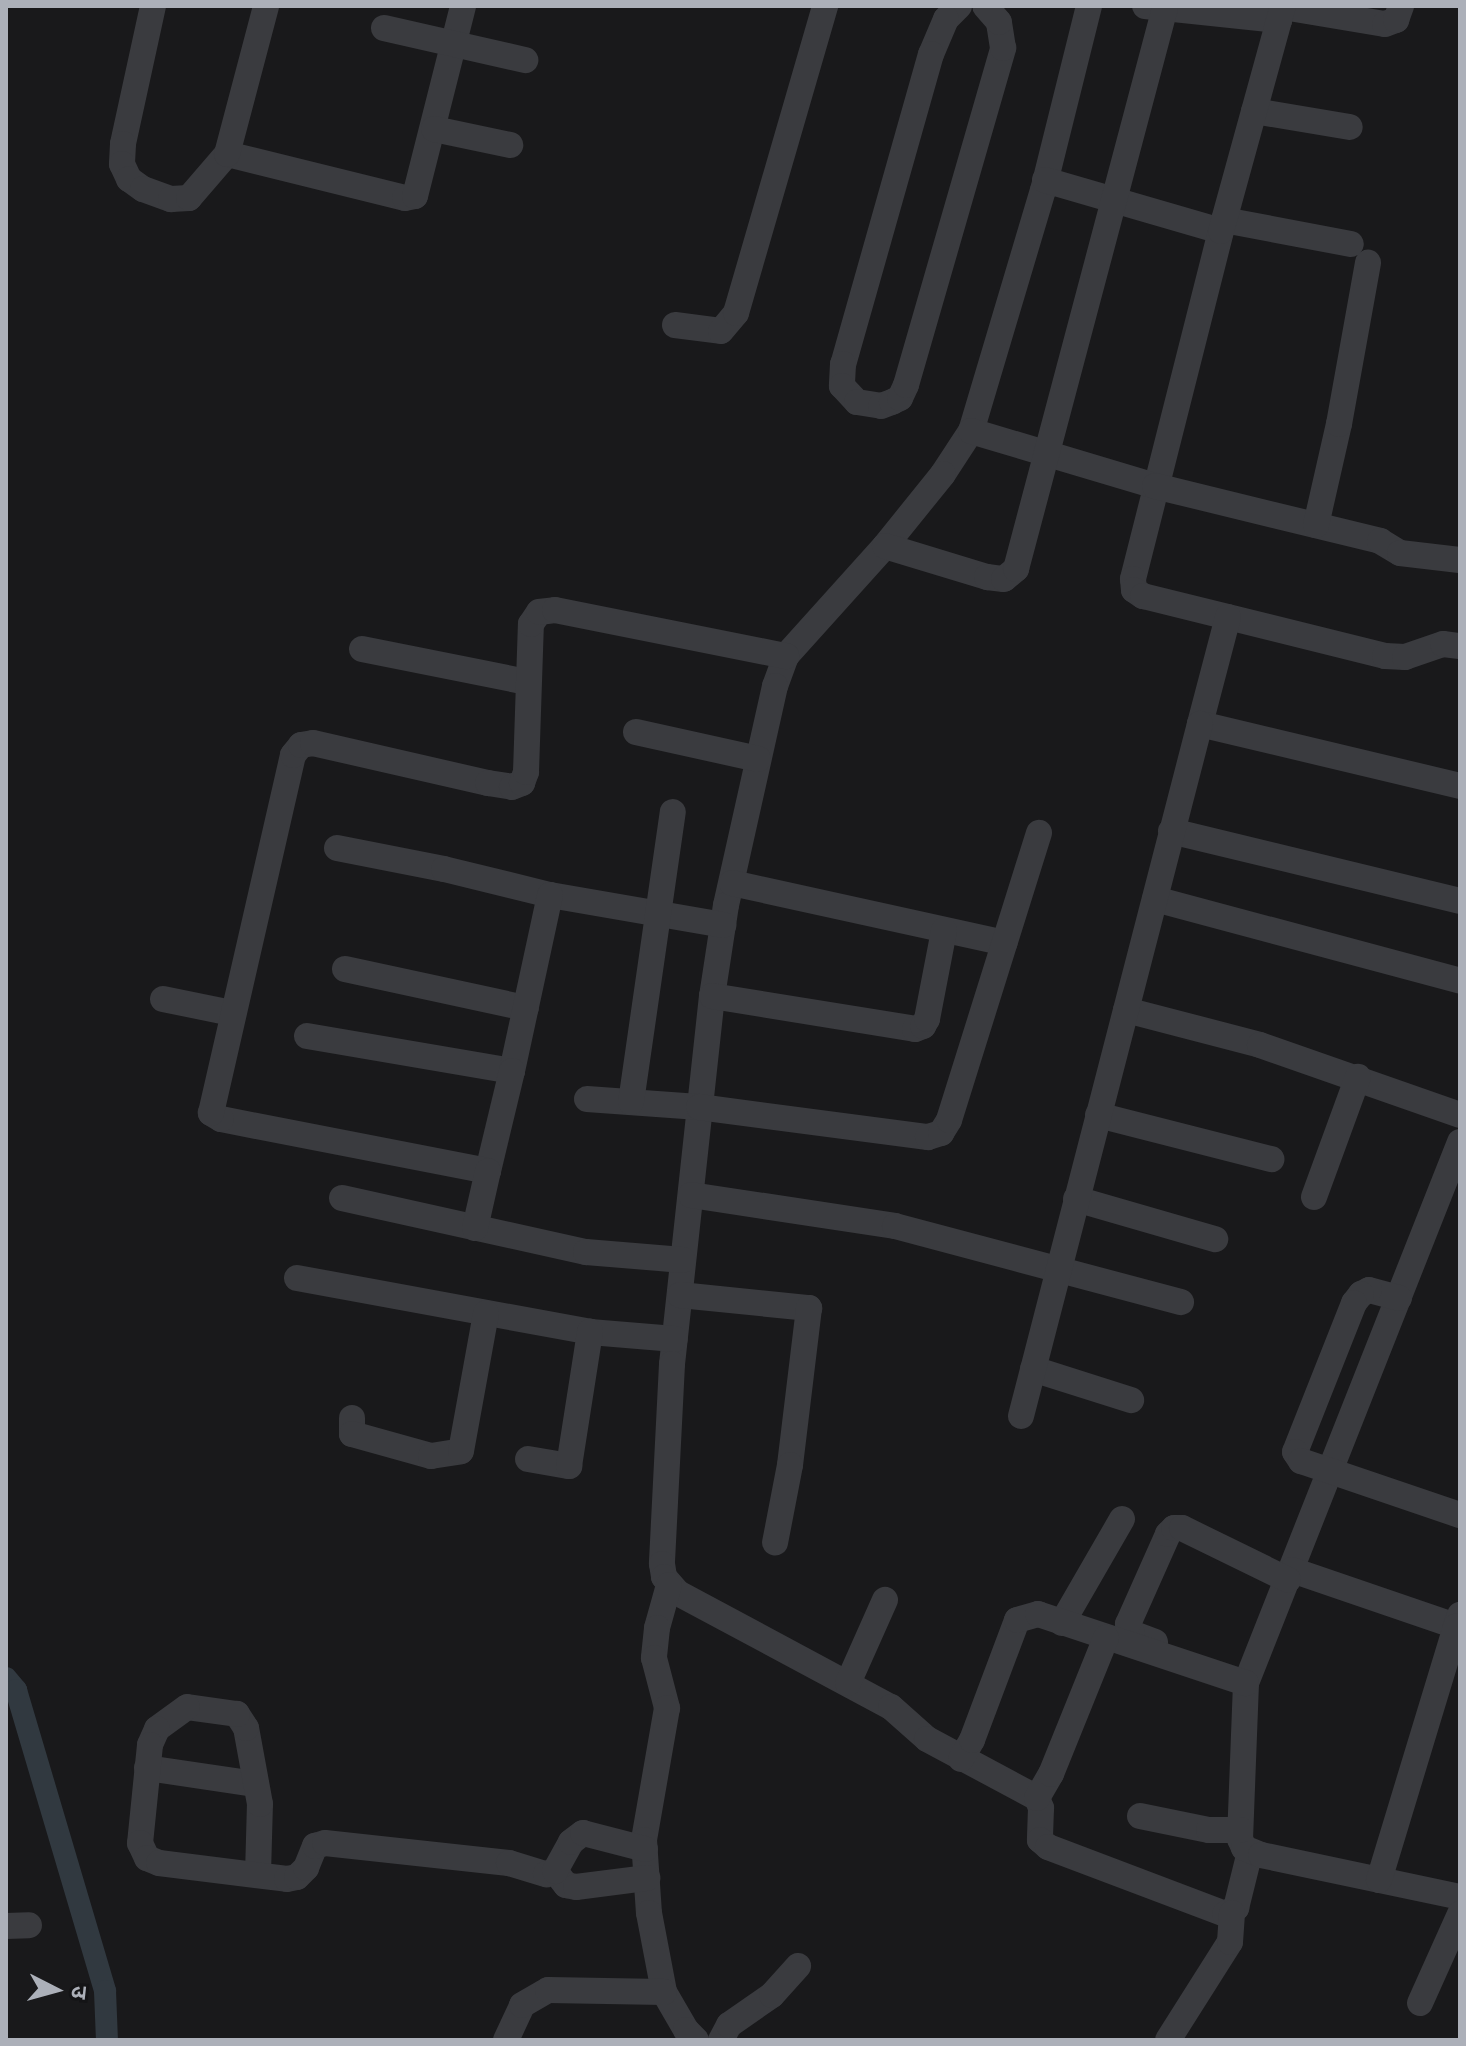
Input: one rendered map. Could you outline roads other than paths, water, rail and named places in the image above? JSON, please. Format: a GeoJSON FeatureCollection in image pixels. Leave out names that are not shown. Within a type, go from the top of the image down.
{"type":"FeatureCollection","features":[{"type":"Feature","properties":{"kind":"street"},"geometry":{"type":"LineString","coordinates":[[153,6],[123,144],[122,164],[129,179],[143,189],[171,199],[189,198],[227,154],[266,6]]}},
{"type":"Feature","properties":{"kind":"street"},"geometry":{"type":"LineString","coordinates":[[227,154],[405,198],[415,196],[463,6]]}},
{"type":"Feature","properties":{"kind":"street"},"geometry":{"type":"LineString","coordinates":[[675,325],[721,331],[736,313],[825,6]]}},
{"type":"Feature","properties":{"kind":"street"},"geometry":{"type":"LineString","coordinates":[[956,6],[938,35],[931,54],[843,364],[842,386],[857,402],[881,406],[900,398],[906,385],[1003,48],[999,22],[985,6]]}},
{"type":"Feature","properties":{"kind":"street"},"geometry":{"type":"LineString","coordinates":[[1089,6],[1045,180],[971,431],[943,474],[885,546],[786,656],[758,759],[723,925],[712,996],[675,1339],[662,1564],[669,1585],[678,1593],[891,1707],[927,1739],[1037,1798],[1041,1808],[1040,1840],[1048,1847],[1184,1900],[1232,1913]]}},
{"type":"Feature","properties":{"kind":"street"},"geometry":{"type":"LineString","coordinates":[[885,546],[987,577],[1004,579],[1016,569],[1112,201],[1155,7],[1282,11],[1385,24],[1396,20],[1401,6]]}},
{"type":"Feature","properties":{"kind":"street"},"geometry":{"type":"LineString","coordinates":[[1282,11],[1222,225],[1155,486],[1133,579],[1134,590],[1385,656],[1405,657],[1443,644],[1460,646]]}},
{"type":"Feature","properties":{"kind":"street"},"geometry":{"type":"LineString","coordinates":[[384,28],[525,60]]}},
{"type":"Feature","properties":{"kind":"street"},"geometry":{"type":"LineString","coordinates":[[1254,111],[1350,127]]}},
{"type":"Feature","properties":{"kind":"street"},"geometry":{"type":"LineString","coordinates":[[434,129],[510,145]]}},
{"type":"Feature","properties":{"kind":"street"},"geometry":{"type":"LineString","coordinates":[[1045,180],[1112,201],[1359,253],[1339,424],[1316,525]]}},
{"type":"Feature","properties":{"kind":"street"},"geometry":{"type":"LineString","coordinates":[[971,431],[1155,486],[1380,541],[1400,553],[1460,560]]}},
{"type":"Feature","properties":{"kind":"street"},"geometry":{"type":"LineString","coordinates":[[488,1171],[221,1119],[211,1113],[293,755],[301,745],[313,743],[512,787],[522,783],[526,772],[531,624],[539,612],[555,610],[786,656]]}},
{"type":"Feature","properties":{"kind":"street"},"geometry":{"type":"LineString","coordinates":[[1021,1416],[1228,617]]}},
{"type":"Feature","properties":{"kind":"street"},"geometry":{"type":"LineString","coordinates":[[362,649],[527,682]]}},
{"type":"Feature","properties":{"kind":"street"},"geometry":{"type":"LineString","coordinates":[[1200,724],[1460,786]]}},
{"type":"Feature","properties":{"kind":"street"},"geometry":{"type":"LineString","coordinates":[[636,732],[758,759]]}},
{"type":"Feature","properties":{"kind":"street"},"geometry":{"type":"LineString","coordinates":[[631,1102],[673,812]]}},
{"type":"Feature","properties":{"kind":"street"},"geometry":{"type":"LineString","coordinates":[[1171,831],[1460,901]]}},
{"type":"Feature","properties":{"kind":"street"},"geometry":{"type":"LineString","coordinates":[[587,1099],[699,1107],[928,1137],[941,1133],[949,1120],[1039,833]]}},
{"type":"Feature","properties":{"kind":"street"},"geometry":{"type":"LineString","coordinates":[[337,848],[444,869],[550,895],[656,916],[723,925]]}},
{"type":"Feature","properties":{"kind":"street"},"geometry":{"type":"LineString","coordinates":[[732,883],[1004,943]]}},
{"type":"Feature","properties":{"kind":"street"},"geometry":{"type":"LineString","coordinates":[[475,1228],[550,895]]}},
{"type":"Feature","properties":{"kind":"street"},"geometry":{"type":"LineString","coordinates":[[1155,899],[1460,981]]}},
{"type":"Feature","properties":{"kind":"street"},"geometry":{"type":"LineString","coordinates":[[712,996],[915,1029],[923,1026],[927,1019],[944,931]]}},
{"type":"Feature","properties":{"kind":"street"},"geometry":{"type":"LineString","coordinates":[[345,969],[526,1008]]}},
{"type":"Feature","properties":{"kind":"street"},"geometry":{"type":"LineString","coordinates":[[163,999],[232,1013]]}},
{"type":"Feature","properties":{"kind":"street"},"geometry":{"type":"LineString","coordinates":[[1126,1010],[1260,1045],[1460,1115]]}},
{"type":"Feature","properties":{"kind":"street"},"geometry":{"type":"LineString","coordinates":[[307,1036],[512,1071]]}},
{"type":"Feature","properties":{"kind":"street"},"geometry":{"type":"LineString","coordinates":[[1314,1197],[1358,1077]]}},
{"type":"Feature","properties":{"kind":"street"},"geometry":{"type":"LineString","coordinates":[[1098,1115],[1271,1159]]}},
{"type":"Feature","properties":{"kind":"street"},"geometry":{"type":"LineString","coordinates":[[1179,2037],[1230,1942],[1245,1841],[1248,1679],[1460,1142]]}},
{"type":"Feature","properties":{"kind":"street"},"geometry":{"type":"LineString","coordinates":[[691,1195],[895,1226],[1181,1302]]}},
{"type":"Feature","properties":{"kind":"street"},"geometry":{"type":"LineString","coordinates":[[342,1198],[586,1252],[683,1260]]}},
{"type":"Feature","properties":{"kind":"street"},"geometry":{"type":"LineString","coordinates":[[1076,1199],[1215,1239]]}},
{"type":"Feature","properties":{"kind":"street"},"geometry":{"type":"LineString","coordinates":[[297,1278],[590,1332],[675,1339]]}},
{"type":"Feature","properties":{"kind":"street"},"geometry":{"type":"LineString","coordinates":[[1399,1298],[1369,1290],[1361,1294],[1295,1452],[1301,1461],[1460,1515]]}},
{"type":"Feature","properties":{"kind":"street"},"geometry":{"type":"LineString","coordinates":[[680,1295],[809,1308],[790,1465],[775,1543]]}},
{"type":"Feature","properties":{"kind":"street"},"geometry":{"type":"LineString","coordinates":[[352,1418],[352,1434],[431,1456],[461,1451],[486,1313]]}},
{"type":"Feature","properties":{"kind":"street"},"geometry":{"type":"LineString","coordinates":[[528,1459],[569,1466],[590,1332]]}},
{"type":"Feature","properties":{"kind":"street"},"geometry":{"type":"LineString","coordinates":[[1033,1369],[1131,1400]]}},
{"type":"Feature","properties":{"kind":"street"},"geometry":{"type":"LineString","coordinates":[[1062,1623],[1122,1519]]}},
{"type":"Feature","properties":{"kind":"street"},"geometry":{"type":"LineString","coordinates":[[1248,1679],[1132,1633],[1128,1624],[1130,1613],[1168,1534],[1174,1528],[1182,1528],[1290,1575],[1458,1621],[1379,1880]]}},
{"type":"Feature","properties":{"kind":"street"},"geometry":{"type":"LineString","coordinates":[[669,1585],[657,1628],[654,1658],[667,1708],[645,1849],[649,1913],[664,1992],[686,2030],[696,2040]]}},
{"type":"Feature","properties":{"kind":"street"},"geometry":{"type":"LineString","coordinates":[[848,1683],[885,1600]]}},
{"type":"Feature","properties":{"kind":"street"},"geometry":{"type":"LineString","coordinates":[[961,1759],[972,1740],[1017,1620],[1038,1614],[1106,1638],[1248,1679]]}},
{"type":"Feature","properties":{"kind":"street"},"geometry":{"type":"LineString","coordinates":[[1037,1798],[1051,1774],[1106,1638]]}},
{"type":"Feature","properties":{"kind":"street"},"geometry":{"type":"LineString","coordinates":[[258,1874],[260,1804],[246,1728],[237,1714],[187,1707],[157,1729],[150,1745],[140,1843],[147,1858],[159,1863],[258,1874],[297,1877],[306,1868],[315,1846],[325,1843],[509,1863],[546,1874],[555,1871],[571,1842],[583,1833],[645,1849]]}},
{"type":"Feature","properties":{"kind":"street"},"geometry":{"type":"LineString","coordinates":[[147,1768],[256,1784]]}},
{"type":"Feature","properties":{"kind":"street"},"geometry":{"type":"LineString","coordinates":[[1140,1816],[1209,1830],[1379,1880],[1460,1897]]}},
{"type":"Feature","properties":{"kind":"street"},"geometry":{"type":"LineString","coordinates":[[555,1871],[566,1885],[576,1887],[647,1878]]}},
{"type":"Feature","properties":{"kind":"street"},"geometry":{"type":"LineString","coordinates":[[1420,2003],[1460,1914]]}},
{"type":"Feature","properties":{"kind":"street"},"geometry":{"type":"LineString","coordinates":[[721,2040],[729,2025],[772,1995],[798,1966]]}},
{"type":"Feature","properties":{"kind":"street"},"geometry":{"type":"LineString","coordinates":[[506,2040],[522,2005],[548,1990],[664,1992]]}},
{"type":"Feature","properties":{"kind":"waterway"},"geometry":{"type":"LineString","coordinates":[[6,1678],[16,1690],[105,1991],[107,2040]]}}]}
